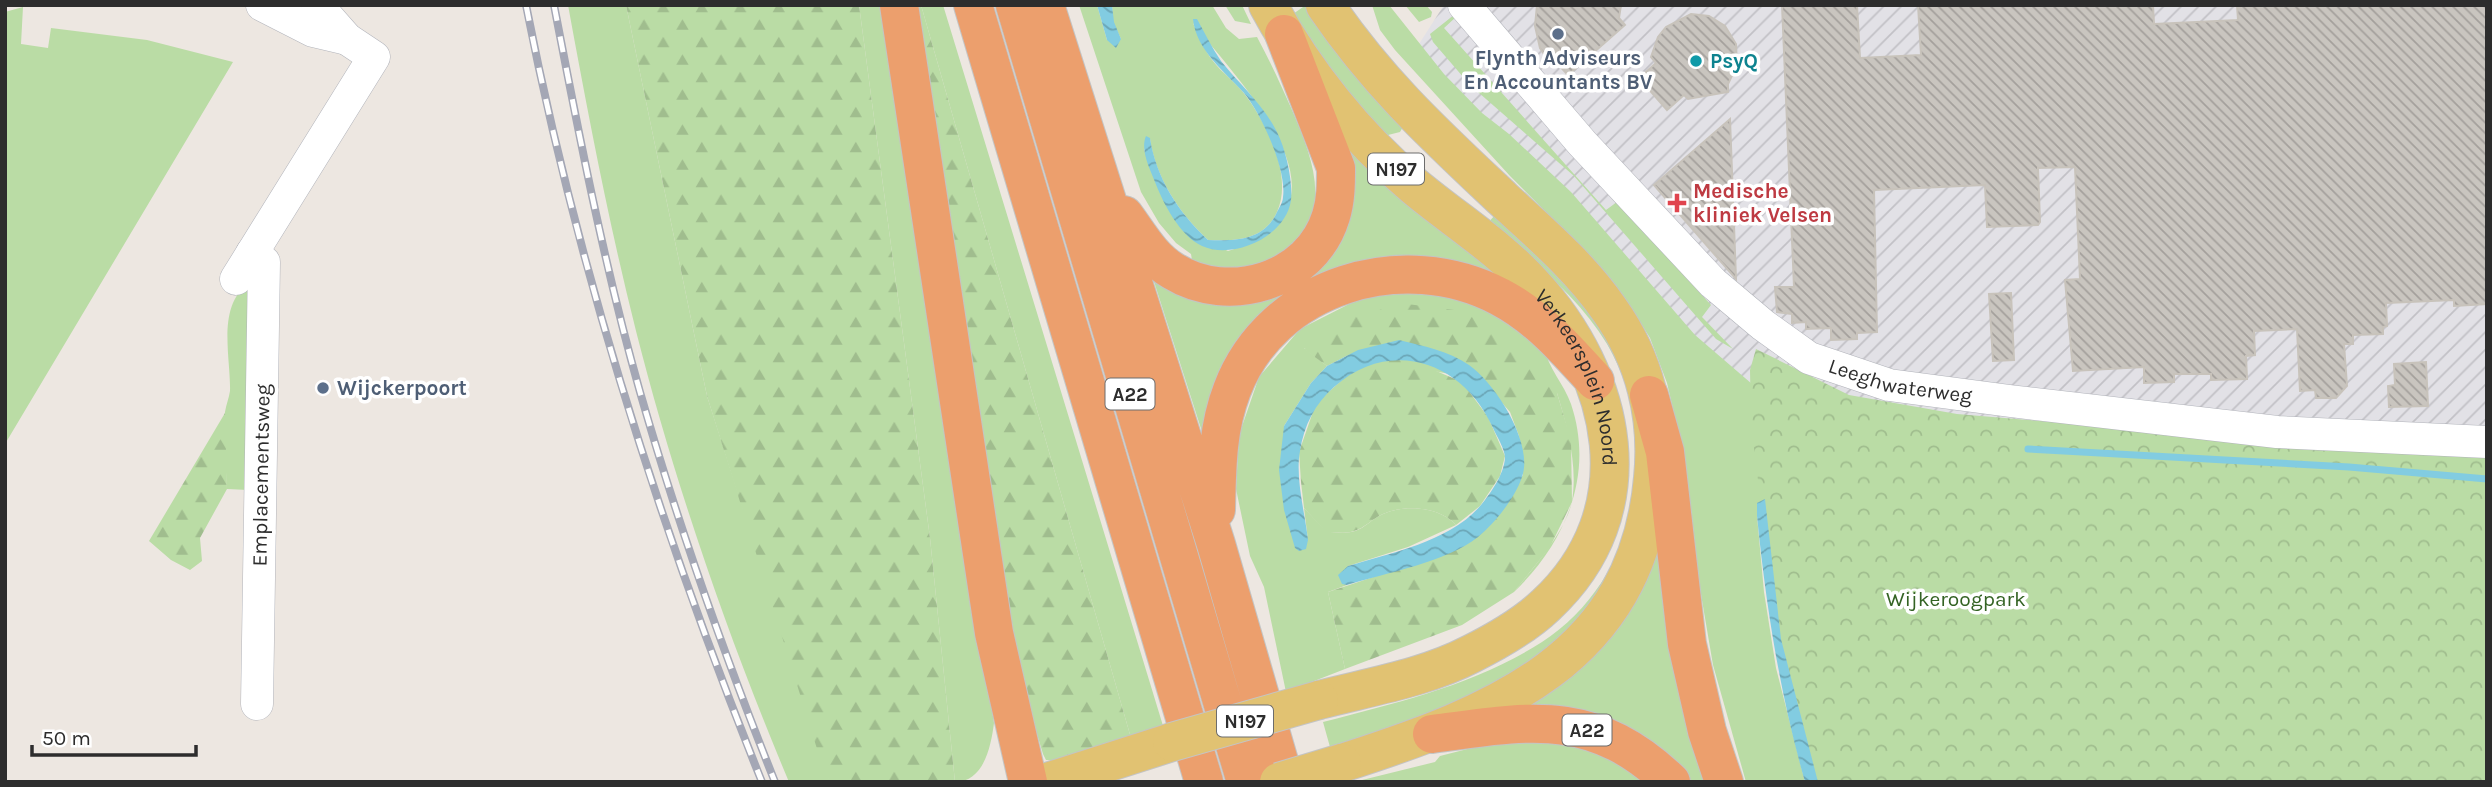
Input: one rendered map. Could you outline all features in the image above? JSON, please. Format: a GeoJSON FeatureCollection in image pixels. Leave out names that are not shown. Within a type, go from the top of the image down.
{"type":"FeatureCollection","features":[{"type":"Feature","properties":{"kind":"highway"},"geometry":{"type":"LineString","coordinates":[[899,5],[994,633],[1028,782]]}},
{"type":"Feature","properties":{"kind":"highway","name":"A22"},"geometry":{"type":"LineString","coordinates":[[973,5],[1204,782]]}},
{"type":"Feature","properties":{"kind":"highway","name":"A22"},"geometry":{"type":"LineString","coordinates":[[1015,5],[1245,782]]}},
{"type":"Feature","properties":{"kind":"highway","name":"A22"},"geometry":{"type":"LineString","coordinates":[[1045,5],[1216,544],[1285,782]]}},
{"type":"Feature","properties":{"kind":"highway","name":"A22"},"geometry":{"type":"LineString","coordinates":[[1103,184],[1153,255],[1185,278],[1208,286],[1235,288],[1260,284],[1282,274],[1304,259],[1331,218],[1336,192],[1336,168],[1276,19]]}},
{"type":"Feature","properties":{"kind":"highway","name":"A22"},"geometry":{"type":"LineString","coordinates":[[1216,544],[1218,446],[1232,387],[1249,358],[1275,327],[1308,301],[1340,285],[1377,275],[1419,273],[1484,289],[1516,306],[1550,331],[1595,381]]}},
{"type":"Feature","properties":{"kind":"highway"},"geometry":{"type":"LineString","coordinates":[[1649,396],[1665,452],[1687,644],[1704,720],[1724,782]]}},
{"type":"Feature","properties":{"kind":"highway","name":"A22"},"geometry":{"type":"LineString","coordinates":[[1432,734],[1509,723],[1563,724],[1615,741],[1657,768],[1671,782]]}},
{"type":"Feature","properties":{"kind":"main road","name":"N197"},"geometry":{"type":"LineString","coordinates":[[1279,782],[1432,734],[1539,679],[1584,641],[1615,599],[1636,558],[1651,505],[1656,452],[1649,396],[1627,336],[1590,284],[1556,247],[1439,139],[1366,62],[1325,5]]}},
{"type":"Feature","properties":{"kind":"main road"},"geometry":{"type":"LineString","coordinates":[[1357,5],[1366,62]]}},
{"type":"Feature","properties":{"kind":"main road","name":"Verkeersplein Noord"},"geometry":{"type":"LineString","coordinates":[[1046,782],[1172,742],[1435,668],[1469,655],[1546,605],[1566,583],[1596,535],[1604,515],[1610,482],[1606,417],[1595,381],[1564,322],[1531,282],[1412,184],[1378,151],[1327,94],[1276,19]]}},
{"type":"Feature","properties":{"kind":"street","name":"Emplacementsweg"},"geometry":{"type":"LineString","coordinates":[[262,5],[313,31],[347,39]]}},
{"type":"Feature","properties":{"kind":"street","name":"Emplacementsweg"},"geometry":{"type":"LineString","coordinates":[[257,704],[264,262],[244,266],[374,57],[347,39],[317,5]]}},
{"type":"Feature","properties":{"kind":"street","name":"Leeghwaterweg"},"geometry":{"type":"LineString","coordinates":[[1464,5],[1582,143],[1713,283],[1763,325],[1809,358],[1889,385],[2010,401],[2277,432],[2487,442]]}},
{"type":"Feature","properties":{"kind":"shaded area"},"geometry":{"type":"Polygon","coordinates":[[[1444,5],[2487,5],[2487,531],[1830,471],[1412,55],[1444,5]]]}},
{"type":"Feature","properties":{"kind":"green space"},"geometry":{"type":"Polygon","coordinates":[[[568,5],[626,5],[707,396],[830,782],[789,782],[745,673],[704,560],[636,331],[599,169],[568,5]]]}},
{"type":"Feature","properties":{"kind":"green space"},"geometry":{"type":"Polygon","coordinates":[[[626,5],[859,5],[930,538],[955,782],[830,782],[823,768],[707,396],[626,5]]]}},
{"type":"Feature","properties":{"kind":"green space"},"geometry":{"type":"Polygon","coordinates":[[[859,5],[883,5],[994,723],[988,752],[979,769],[973,776],[955,782],[930,538],[859,5]]]}},
{"type":"Feature","properties":{"kind":"green space"},"geometry":{"type":"Polygon","coordinates":[[[916,5],[921,5],[1131,738],[1054,760],[1046,760],[1043,754],[1019,674],[916,5]]]}},
{"type":"Feature","properties":{"kind":"green space"},"geometry":{"type":"Polygon","coordinates":[[[921,5],[943,5],[1164,729],[1131,738],[921,5]]]}},
{"type":"Feature","properties":{"kind":"green space"},"geometry":{"type":"Polygon","coordinates":[[[1079,5],[1097,5],[1107,40],[1121,39],[1113,22],[1112,5],[1212,5],[1226,28],[1239,39],[1257,37],[1292,110],[1307,148],[1315,187],[1314,206],[1308,223],[1297,239],[1268,260],[1247,267],[1215,266],[1192,260],[1191,254],[1176,243],[1159,223],[1141,192],[1079,5]],[[1193,23],[1210,57],[1246,96],[1270,136],[1282,183],[1277,212],[1265,229],[1257,234],[1238,239],[1208,240],[1170,194],[1163,181],[1150,139],[1144,150],[1182,228],[1228,251],[1269,231],[1288,206],[1291,176],[1281,144],[1262,111],[1193,23]]]}},
{"type":"Feature","properties":{"kind":"green space"},"geometry":{"type":"Polygon","coordinates":[[[1225,5],[1242,5],[1251,24],[1235,21],[1225,5]]]}},
{"type":"Feature","properties":{"kind":"green space"},"geometry":{"type":"Polygon","coordinates":[[[1306,5],[1404,125],[1400,132],[1384,136],[1341,87],[1290,16],[1306,5]]]}},
{"type":"Feature","properties":{"kind":"green space"},"geometry":{"type":"Polygon","coordinates":[[[1372,5],[1389,5],[1444,74],[1482,113],[1509,134],[1571,192],[1695,335],[1752,384],[1781,471],[1757,516],[1764,592],[1776,668],[1805,782],[1746,782],[1713,665],[1687,512],[1678,430],[1667,383],[1650,338],[1627,301],[1589,255],[1510,176],[1395,50],[1380,30],[1372,5]]]}},
{"type":"Feature","properties":{"kind":"green space"},"geometry":{"type":"Polygon","coordinates":[[[1405,5],[1426,5],[1432,12],[1431,17],[1419,22],[1405,5]]]}},
{"type":"Feature","properties":{"kind":"green space"},"geometry":{"type":"Polygon","coordinates":[[[23,7],[21,44],[48,48],[51,28],[147,40],[233,62],[5,444],[5,12],[23,7]]]}},
{"type":"Feature","properties":{"kind":"green space"},"geometry":{"type":"Polygon","coordinates":[[[1454,15],[1456,17],[1444,28],[1606,210],[1617,202],[1711,305],[1702,317],[1733,349],[1716,339],[1574,176],[1470,85],[1433,42],[1430,34],[1454,15]]]}},
{"type":"Feature","properties":{"kind":"green space"},"geometry":{"type":"Polygon","coordinates":[[[1340,133],[1514,287],[1322,288],[1204,438],[1149,266],[1171,288],[1313,262],[1340,133]]]}},
{"type":"Feature","properties":{"kind":"green space"},"geometry":{"type":"Polygon","coordinates":[[[1496,214],[1573,289],[1596,319],[1622,368],[1635,411],[1640,454],[1637,497],[1627,539],[1611,578],[1587,615],[1558,647],[1523,674],[1503,686],[1455,706],[1330,747],[1323,722],[1436,691],[1490,670],[1542,642],[1575,615],[1601,583],[1620,546],[1633,506],[1637,465],[1635,423],[1625,383],[1607,344],[1579,306],[1556,283],[1521,250],[1515,250],[1485,226],[1496,214]]]}},
{"type":"Feature","properties":{"kind":"green space"},"geometry":{"type":"Polygon","coordinates":[[[249,283],[248,490],[227,489],[224,431],[230,391],[229,319],[232,305],[249,283]]]}},
{"type":"Feature","properties":{"kind":"green space"},"geometry":{"type":"Polygon","coordinates":[[[1417,292],[1484,305],[1544,347],[1571,404],[1578,430],[1577,482],[1572,501],[1573,460],[1557,393],[1304,348],[1327,366],[1311,383],[1284,426],[1308,540],[1304,508],[1327,532],[1352,532],[1383,514],[1412,508],[1441,514],[1456,525],[1408,547],[1348,566],[1342,583],[1347,585],[1328,592],[1345,669],[1286,692],[1264,587],[1250,556],[1236,489],[1239,435],[1259,377],[1300,329],[1363,297],[1417,292]]]}},
{"type":"Feature","properties":{"kind":"green space"},"geometry":{"type":"Polygon","coordinates":[[[1407,304],[1462,311],[1530,351],[1557,393],[1571,440],[1572,502],[1550,547],[1514,592],[1462,625],[1345,669],[1328,592],[1449,552],[1477,537],[1523,475],[1519,436],[1510,412],[1470,366],[1436,348],[1358,350],[1327,366],[1304,349],[1356,315],[1407,304]]]}},
{"type":"Feature","properties":{"kind":"green space","name":"Wijkeroogpark"},"geometry":{"type":"Polygon","coordinates":[[[1756,349],[1849,395],[1957,414],[2487,458],[2487,782],[1814,782],[1781,668],[1751,423],[1750,370],[1756,349]]]}},
{"type":"Feature","properties":{"kind":"green space"},"geometry":{"type":"Polygon","coordinates":[[[1408,359],[1462,382],[1488,417],[1505,456],[1500,476],[1480,506],[1456,525],[1441,514],[1412,508],[1383,514],[1351,532],[1326,532],[1304,508],[1301,482],[1299,452],[1316,403],[1350,373],[1375,361],[1408,359]]]}},
{"type":"Feature","properties":{"kind":"green space"},"geometry":{"type":"Polygon","coordinates":[[[225,413],[227,489],[200,538],[202,561],[190,570],[171,560],[149,541],[225,413]]]}},
{"type":"Feature","properties":{"kind":"green space"},"geometry":{"type":"Polygon","coordinates":[[[1659,507],[1710,782],[1692,782],[1676,765],[1521,710],[1659,507]]]}},
{"type":"Feature","properties":{"kind":"green space"},"geometry":{"type":"Polygon","coordinates":[[[1562,526],[1548,552],[1514,592],[1548,549],[1562,526]]]}},
{"type":"Feature","properties":{"kind":"green space"},"geometry":{"type":"Polygon","coordinates":[[[1543,740],[1593,749],[1647,782],[1354,782],[1435,762],[1440,756],[1491,743],[1543,740]]]}},
{"type":"Feature","properties":{"kind":"water"},"geometry":{"type":"Polygon","coordinates":[[[1097,5],[1112,5],[1114,22],[1121,39],[1116,48],[1107,40],[1097,5]]]}},
{"type":"Feature","properties":{"kind":"water"},"geometry":{"type":"Polygon","coordinates":[[[1193,19],[1197,19],[1221,61],[1271,122],[1280,139],[1291,184],[1291,200],[1279,225],[1256,242],[1228,250],[1202,246],[1186,235],[1163,199],[1145,153],[1146,136],[1150,138],[1163,181],[1170,194],[1208,240],[1238,239],[1257,234],[1271,222],[1282,203],[1281,172],[1265,128],[1251,102],[1205,50],[1195,30],[1193,19]]]}},
{"type":"Feature","properties":{"kind":"water"},"geometry":{"type":"Polygon","coordinates":[[[1399,340],[1453,356],[1480,374],[1501,400],[1518,432],[1523,448],[1522,477],[1515,493],[1498,517],[1465,546],[1415,566],[1347,585],[1342,584],[1338,575],[1348,566],[1419,544],[1454,528],[1481,505],[1500,477],[1504,464],[1505,454],[1480,405],[1464,387],[1445,373],[1424,364],[1402,360],[1379,363],[1356,371],[1334,387],[1321,401],[1304,432],[1299,472],[1308,540],[1306,549],[1299,551],[1295,548],[1284,510],[1279,470],[1284,426],[1311,383],[1327,366],[1358,350],[1399,340]]]}},
{"type":"Feature","properties":{"kind":"water"},"geometry":{"type":"Polygon","coordinates":[[[1765,499],[1781,639],[1818,782],[1805,782],[1775,650],[1757,516],[1757,503],[1765,499]]]}},
{"type":"Feature","properties":{"kind":"building"},"geometry":{"type":"Polygon","coordinates":[[[1537,5],[1621,5],[1619,18],[1625,25],[1568,75],[1556,62],[1552,66],[1540,48],[1535,26],[1537,5]]]}},
{"type":"Feature","properties":{"kind":"building"},"geometry":{"type":"Polygon","coordinates":[[[1782,5],[1857,5],[1860,58],[1921,55],[1918,5],[2153,5],[2154,24],[2238,20],[2237,5],[2487,5],[2487,304],[2454,306],[2454,300],[2386,303],[2387,326],[2383,327],[2383,334],[2353,335],[2353,344],[2344,344],[2347,386],[2336,398],[2316,398],[2315,390],[2300,391],[2297,329],[2254,331],[2255,355],[2246,356],[2247,379],[2211,380],[2211,374],[2174,374],[2174,382],[2144,383],[2144,367],[2073,371],[2065,280],[2080,279],[2075,167],[2038,168],[2038,225],[1987,227],[1985,185],[1874,190],[1877,332],[1857,333],[1857,339],[1831,340],[1831,328],[1806,329],[1806,322],[1792,323],[1792,314],[1777,312],[1775,287],[1794,287],[1782,5]]]}},
{"type":"Feature","properties":{"kind":"building","name":"PsyQ"},"geometry":{"type":"Polygon","coordinates":[[[1691,14],[1709,16],[1725,26],[1736,44],[1737,65],[1728,84],[1728,92],[1688,99],[1684,95],[1667,110],[1639,78],[1656,63],[1651,57],[1658,37],[1666,27],[1691,14]]]}},
{"type":"Feature","properties":{"kind":"building"},"geometry":{"type":"Polygon","coordinates":[[[1730,119],[1733,198],[1736,279],[1654,185],[1730,119]]]}},
{"type":"Feature","properties":{"kind":"building"},"geometry":{"type":"Polygon","coordinates":[[[2011,293],[2014,360],[1993,361],[1989,294],[2011,293]]]}},
{"type":"Feature","properties":{"kind":"building"},"geometry":{"type":"Polygon","coordinates":[[[2426,362],[2428,406],[2389,407],[2388,386],[2395,385],[2394,364],[2426,362]]]}},
{"type":"Feature","properties":{"kind":"waterway"},"geometry":{"type":"LineString","coordinates":[[2028,449],[2349,467],[2487,479]]}},
{"type":"Feature","properties":{"kind":"railway"},"geometry":{"type":"LineString","coordinates":[[526,5],[571,203],[626,399],[690,592],[762,782]]}},
{"type":"Feature","properties":{"kind":"railway"},"geometry":{"type":"LineString","coordinates":[[554,5],[604,248],[640,392],[703,589],[775,782]]}},
{"type":"Feature","properties":{"kind":"place","name":"Flynth Adviseurs En Accountants BV"},"geometry":{"type":"Point","coordinates":[1558,34]}},
{"type":"Feature","properties":{"kind":"place","name":"PsyQ"},"geometry":{"type":"Point","coordinates":[1696,61]}},
{"type":"Feature","properties":{"kind":"place","name":"Medische kliniek Velsen"},"geometry":{"type":"Point","coordinates":[1677,203]}},
{"type":"Feature","properties":{"kind":"place","name":"Wijckerpoort"},"geometry":{"type":"Point","coordinates":[323,388]}}]}
